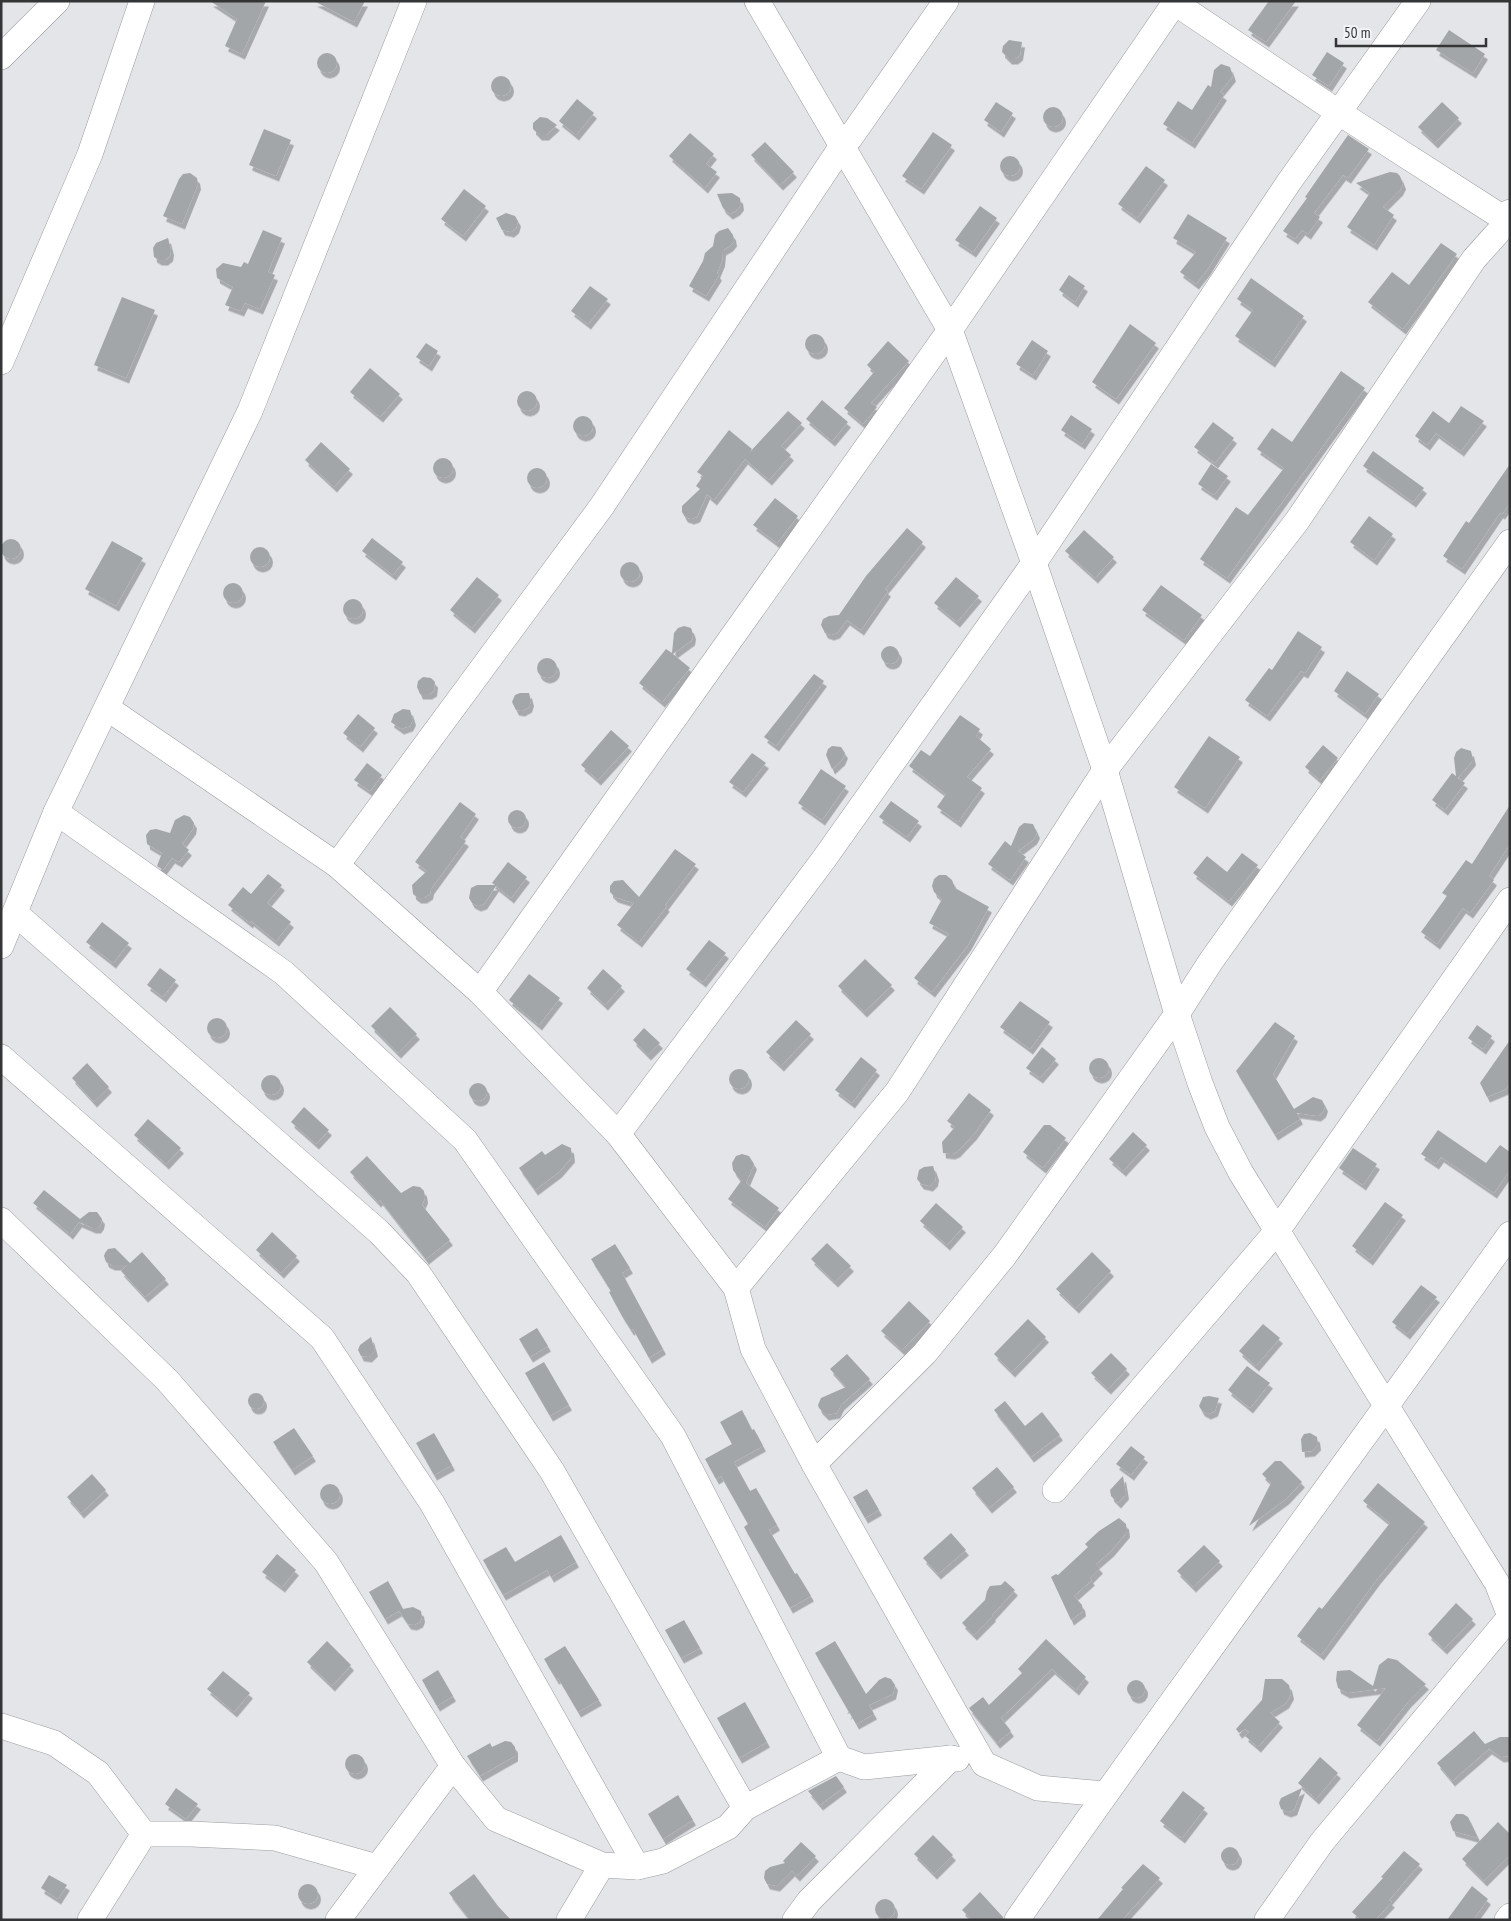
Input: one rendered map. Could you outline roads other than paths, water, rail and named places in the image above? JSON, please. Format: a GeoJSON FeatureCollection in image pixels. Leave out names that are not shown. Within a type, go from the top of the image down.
{"type":"FeatureCollection","features":[{"type":"Feature","properties":{"kind":"street"},"geometry":{"type":"LineString","coordinates":[[1,57],[58,1]]}},
{"type":"Feature","properties":{"kind":"street"},"geometry":{"type":"LineString","coordinates":[[1,362],[90,154],[142,1]]}},
{"type":"Feature","properties":{"kind":"street"},"geometry":{"type":"LineString","coordinates":[[1,946],[56,812],[250,411],[414,1]]}},
{"type":"Feature","properties":{"kind":"street"},"geometry":{"type":"LineString","coordinates":[[757,1],[950,330],[1034,563],[1105,770],[1177,1014],[1217,1128],[1277,1231],[1386,1408],[1503,1574],[1510,1616],[1322,1842],[1267,1920]]}},
{"type":"Feature","properties":{"kind":"street"},"geometry":{"type":"LineString","coordinates":[[337,865],[602,506],[842,146],[850,138],[946,1]]}},
{"type":"Feature","properties":{"kind":"street"},"geometry":{"type":"LineString","coordinates":[[618,1134],[824,859],[1034,563],[1289,182],[1418,1]]}},
{"type":"Feature","properties":{"kind":"street"},"geometry":{"type":"LineString","coordinates":[[480,992],[950,330],[1175,2],[1338,112],[1500,216],[1510,212]]}},
{"type":"Feature","properties":{"kind":"street"},"geometry":{"type":"LineString","coordinates":[[736,1288],[896,1092],[1105,770],[1297,521],[1474,259],[1510,219]]}},
{"type":"Feature","properties":{"kind":"street"},"geometry":{"type":"LineString","coordinates":[[814,1464],[925,1353],[1005,1254],[1510,542]]}},
{"type":"Feature","properties":{"kind":"street"},"geometry":{"type":"LineString","coordinates":[[107,708],[337,865],[480,992],[618,1134],[736,1288],[753,1349],[814,1464],[984,1764]]}},
{"type":"Feature","properties":{"kind":"street"},"geometry":{"type":"LineString","coordinates":[[56,812],[284,973],[465,1140],[673,1436],[839,1758],[864,1767],[951,1758],[984,1764],[1038,1788],[1104,1794]]}},
{"type":"Feature","properties":{"kind":"street"},"geometry":{"type":"LineString","coordinates":[[1055,1490],[1277,1231],[1510,900]]}},
{"type":"Feature","properties":{"kind":"street"},"geometry":{"type":"LineString","coordinates":[[15,913],[379,1232],[418,1273],[552,1471],[745,1808]]}},
{"type":"Feature","properties":{"kind":"street"},"geometry":{"type":"LineString","coordinates":[[1,1057],[322,1338],[432,1502],[637,1867]]}},
{"type":"Feature","properties":{"kind":"street"},"geometry":{"type":"LineString","coordinates":[[1,1220],[167,1380],[326,1562],[453,1766],[496,1819],[602,1865],[637,1867],[662,1861],[728,1827],[745,1808],[839,1758]]}},
{"type":"Feature","properties":{"kind":"street"},"geometry":{"type":"LineString","coordinates":[[1017,1920],[1104,1794],[1386,1408],[1510,1234]]}},
{"type":"Feature","properties":{"kind":"street"},"geometry":{"type":"LineString","coordinates":[[1,1726],[54,1744],[98,1773],[144,1834]]}},
{"type":"Feature","properties":{"kind":"street"},"geometry":{"type":"LineString","coordinates":[[795,1920],[809,1900],[951,1758]]}},
{"type":"Feature","properties":{"kind":"street"},"geometry":{"type":"LineString","coordinates":[[338,1920],[453,1766]]}},
{"type":"Feature","properties":{"kind":"street"},"geometry":{"type":"LineString","coordinates":[[144,1834],[275,1838],[377,1867]]}},
{"type":"Feature","properties":{"kind":"street"},"geometry":{"type":"LineString","coordinates":[[90,1920],[144,1834]]}},
{"type":"Feature","properties":{"kind":"street"},"geometry":{"type":"LineString","coordinates":[[569,1920],[602,1865]]}},
{"type":"Feature","properties":{"kind":"street"},"geometry":{"type":"LineString","coordinates":[[1507,1920],[1510,1916]]}}]}
